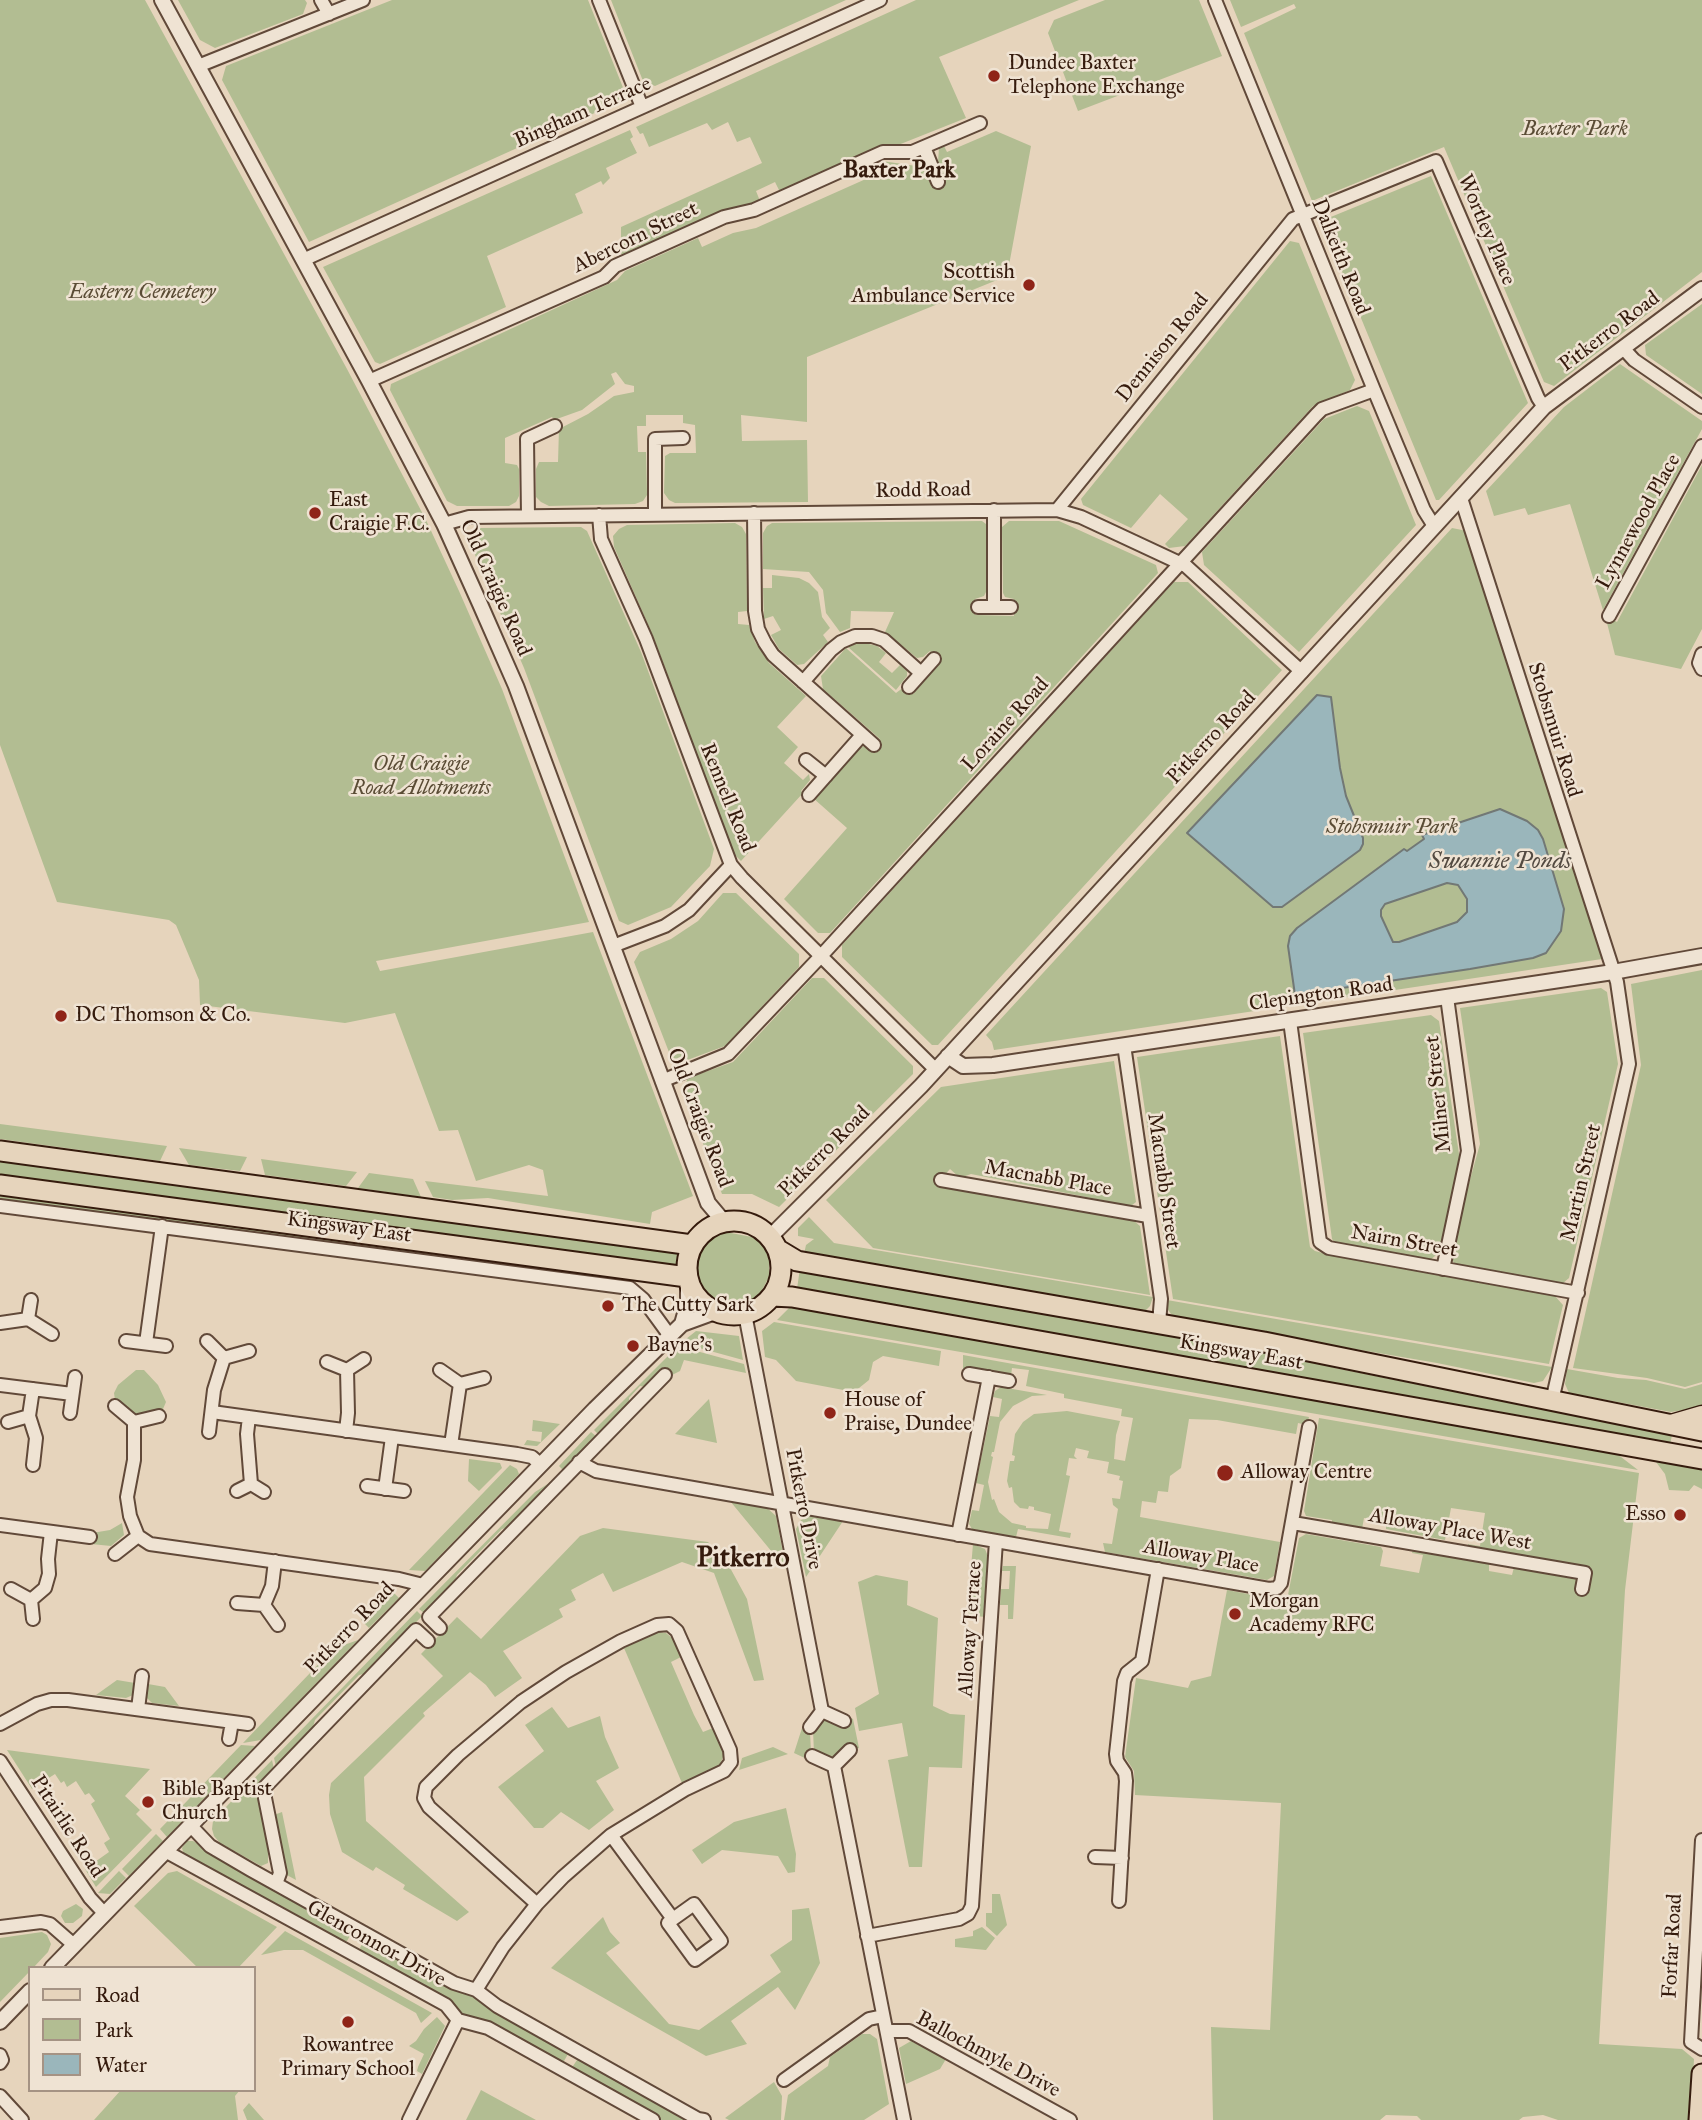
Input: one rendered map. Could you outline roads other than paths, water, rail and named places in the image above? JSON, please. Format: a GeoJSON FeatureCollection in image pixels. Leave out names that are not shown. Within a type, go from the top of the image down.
{"type":"FeatureCollection","features":[{"type":"Feature","properties":{"kind":"highway","name":"Kingsway East"},"geometry":{"type":"LineString","coordinates":[[0,1151],[692,1245]]}},
{"type":"Feature","properties":{"kind":"highway","name":"Kingsway East"},"geometry":{"type":"LineString","coordinates":[[0,1185],[687,1279]]}},
{"type":"Feature","properties":{"kind":"highway","name":"Kingsway East"},"geometry":{"type":"LineString","coordinates":[[724,1222],[736,1221],[761,1229],[773,1243],[797,1261],[1264,1342],[1702,1432]]}},
{"type":"Feature","properties":{"kind":"highway"},"geometry":{"type":"LineString","coordinates":[[724,1222],[705,1230],[692,1245],[687,1261],[687,1279],[701,1302],[715,1312],[725,1315],[745,1314],[754,1311],[772,1296],[781,1273],[773,1243]]}},
{"type":"Feature","properties":{"kind":"highway","name":"Kingsway East"},"geometry":{"type":"LineString","coordinates":[[772,1296],[806,1299],[1702,1459]]}},
{"type":"Feature","properties":{"kind":"highway"},"geometry":{"type":"LineString","coordinates":[[1699,2120],[1702,2074]]}},
{"type":"Feature","properties":{"kind":"main road"},"geometry":{"type":"LineString","coordinates":[[1668,1424],[1702,1415]]}},
{"type":"Feature","properties":{"kind":"street","name":"Old Craigie Road"},"geometry":{"type":"LineString","coordinates":[[162,0],[444,524],[516,686],[708,1203],[724,1222]]}},
{"type":"Feature","properties":{"kind":"street"},"geometry":{"type":"LineString","coordinates":[[321,0],[329,14]]}},
{"type":"Feature","properties":{"kind":"street"},"geometry":{"type":"LineString","coordinates":[[198,66],[363,0]]}},
{"type":"Feature","properties":{"kind":"street"},"geometry":{"type":"LineString","coordinates":[[599,0],[642,107]]}},
{"type":"Feature","properties":{"kind":"street","name":"Bingham Terrace"},"geometry":{"type":"LineString","coordinates":[[303,260],[880,0]]}},
{"type":"Feature","properties":{"kind":"street","name":"Dalkeith Road"},"geometry":{"type":"LineString","coordinates":[[1215,0],[1374,390],[1424,510],[1434,526]]}},
{"type":"Feature","properties":{"kind":"street","name":"Abercorn Street"},"geometry":{"type":"LineString","coordinates":[[369,381],[604,276],[615,266],[724,217],[754,210],[883,152],[912,152],[980,123]]}},
{"type":"Feature","properties":{"kind":"street"},"geometry":{"type":"LineString","coordinates":[[924,147],[938,181]]}},
{"type":"Feature","properties":{"kind":"street","name":"Wortley Place"},"geometry":{"type":"LineString","coordinates":[[1303,216],[1436,161],[1544,407]]}},
{"type":"Feature","properties":{"kind":"street","name":"Dennison Road"},"geometry":{"type":"LineString","coordinates":[[1057,510],[1293,219],[1303,216]]}},
{"type":"Feature","properties":{"kind":"street","name":"Pitkerro Road"},"geometry":{"type":"LineString","coordinates":[[773,1243],[936,1070],[1544,407],[1702,289]]}},
{"type":"Feature","properties":{"kind":"street"},"geometry":{"type":"LineString","coordinates":[[1623,348],[1634,360],[1702,407]]}},
{"type":"Feature","properties":{"kind":"street","name":"Loraine Road"},"geometry":{"type":"LineString","coordinates":[[662,1081],[728,1054],[1316,415],[1322,410],[1374,390]]}},
{"type":"Feature","properties":{"kind":"street"},"geometry":{"type":"LineString","coordinates":[[528,516],[527,439],[555,426]]}},
{"type":"Feature","properties":{"kind":"street"},"geometry":{"type":"LineString","coordinates":[[655,514],[655,439],[683,438]]}},
{"type":"Feature","properties":{"kind":"street","name":"Lynnewood Place"},"geometry":{"type":"LineString","coordinates":[[1609,616],[1702,446]]}},
{"type":"Feature","properties":{"kind":"street","name":"Stobsmuir Road"},"geometry":{"type":"LineString","coordinates":[[1461,498],[1613,972]]}},
{"type":"Feature","properties":{"kind":"street"},"geometry":{"type":"LineString","coordinates":[[994,510],[994,607]]}},
{"type":"Feature","properties":{"kind":"street","name":"Rodd Road"},"geometry":{"type":"LineString","coordinates":[[444,524],[469,517],[1057,510],[1081,517],[1186,566],[1302,672]]}},
{"type":"Feature","properties":{"kind":"street"},"geometry":{"type":"LineString","coordinates":[[754,513],[755,611],[758,629],[774,655],[874,745]]}},
{"type":"Feature","properties":{"kind":"street","name":"Rennell Road"},"geometry":{"type":"LineString","coordinates":[[599,515],[601,540],[646,639],[731,865],[741,878],[936,1070]]}},
{"type":"Feature","properties":{"kind":"street"},"geometry":{"type":"LineString","coordinates":[[978,607],[1011,607]]}},
{"type":"Feature","properties":{"kind":"street"},"geometry":{"type":"LineString","coordinates":[[803,682],[831,650],[855,636],[872,636],[884,640],[921,673]]}},
{"type":"Feature","properties":{"kind":"street"},"geometry":{"type":"LineString","coordinates":[[909,687],[934,659]]}},
{"type":"Feature","properties":{"kind":"street"},"geometry":{"type":"LineString","coordinates":[[810,795],[862,735]]}},
{"type":"Feature","properties":{"kind":"street"},"geometry":{"type":"LineString","coordinates":[[806,760],[826,776]]}},
{"type":"Feature","properties":{"kind":"street"},"geometry":{"type":"LineString","coordinates":[[613,946],[665,926],[689,910],[731,865]]}},
{"type":"Feature","properties":{"kind":"street","name":"Clepington Road"},"geometry":{"type":"LineString","coordinates":[[948,1056],[963,1066],[993,1065],[1613,972],[1702,956]]}},
{"type":"Feature","properties":{"kind":"street","name":"Martin Street"},"geometry":{"type":"LineString","coordinates":[[1552,1401],[1629,1064],[1613,972]]}},
{"type":"Feature","properties":{"kind":"street","name":"Milner Street"},"geometry":{"type":"LineString","coordinates":[[1443,1269],[1468,1151],[1447,997]]}},
{"type":"Feature","properties":{"kind":"street","name":"Nairn Street"},"geometry":{"type":"LineString","coordinates":[[1290,1021],[1320,1242],[1329,1248],[1578,1293]]}},
{"type":"Feature","properties":{"kind":"street","name":"Macnabb Street"},"geometry":{"type":"LineString","coordinates":[[1124,1045],[1161,1299],[1158,1323]]}},
{"type":"Feature","properties":{"kind":"street","name":"Macnabb Place"},"geometry":{"type":"LineString","coordinates":[[942,1180],[1148,1216]]}},
{"type":"Feature","properties":{"kind":"street","name":"Kingsway East"},"geometry":{"type":"LineString","coordinates":[[0,1206],[630,1289],[643,1298],[670,1336]]}},
{"type":"Feature","properties":{"kind":"street"},"geometry":{"type":"LineString","coordinates":[[146,1343],[162,1226]]}},
{"type":"Feature","properties":{"kind":"street"},"geometry":{"type":"LineString","coordinates":[[682,1324],[688,1303],[687,1279]]}},
{"type":"Feature","properties":{"kind":"street"},"geometry":{"type":"LineString","coordinates":[[28,1319],[32,1300]]}},
{"type":"Feature","properties":{"kind":"street","name":"Pitkerro Road"},"geometry":{"type":"LineString","coordinates":[[54,1966],[540,1464],[682,1324],[715,1312]]}},
{"type":"Feature","properties":{"kind":"street","name":"Pitkerro Drive"},"geometry":{"type":"LineString","coordinates":[[745,1314],[822,1711]]}},
{"type":"Feature","properties":{"kind":"street"},"geometry":{"type":"LineString","coordinates":[[0,1323],[28,1319],[52,1334]]}},
{"type":"Feature","properties":{"kind":"street"},"geometry":{"type":"LineString","coordinates":[[126,1340],[166,1346]]}},
{"type":"Feature","properties":{"kind":"street"},"geometry":{"type":"LineString","coordinates":[[207,1341],[223,1358]]}},
{"type":"Feature","properties":{"kind":"street"},"geometry":{"type":"LineString","coordinates":[[223,1358],[249,1351]]}},
{"type":"Feature","properties":{"kind":"street"},"geometry":{"type":"LineString","coordinates":[[209,1432],[214,1390],[223,1358]]}},
{"type":"Feature","properties":{"kind":"street"},"geometry":{"type":"LineString","coordinates":[[347,1370],[364,1359]]}},
{"type":"Feature","properties":{"kind":"street"},"geometry":{"type":"LineString","coordinates":[[327,1362],[347,1370]]}},
{"type":"Feature","properties":{"kind":"street"},"geometry":{"type":"LineString","coordinates":[[346,1431],[347,1370]]}},
{"type":"Feature","properties":{"kind":"street"},"geometry":{"type":"LineString","coordinates":[[440,1370],[460,1384],[484,1378]]}},
{"type":"Feature","properties":{"kind":"street"},"geometry":{"type":"LineString","coordinates":[[969,1374],[1009,1381]]}},
{"type":"Feature","properties":{"kind":"street"},"geometry":{"type":"LineString","coordinates":[[440,1628],[429,1617],[665,1375]]}},
{"type":"Feature","properties":{"kind":"street"},"geometry":{"type":"LineString","coordinates":[[70,1413],[75,1377]]}},
{"type":"Feature","properties":{"kind":"street"},"geometry":{"type":"LineString","coordinates":[[958,1535],[989,1377]]}},
{"type":"Feature","properties":{"kind":"street"},"geometry":{"type":"LineString","coordinates":[[451,1445],[460,1384]]}},
{"type":"Feature","properties":{"kind":"street"},"geometry":{"type":"LineString","coordinates":[[0,1385],[72,1394]]}},
{"type":"Feature","properties":{"kind":"street"},"geometry":{"type":"LineString","coordinates":[[33,1389],[29,1416],[36,1438],[33,1465]]}},
{"type":"Feature","properties":{"kind":"street"},"geometry":{"type":"LineString","coordinates":[[115,1406],[134,1422],[134,1460],[127,1496],[130,1517],[138,1536],[150,1544],[423,1585]]}},
{"type":"Feature","properties":{"kind":"street"},"geometry":{"type":"LineString","coordinates":[[212,1412],[532,1457],[540,1464]]}},
{"type":"Feature","properties":{"kind":"street"},"geometry":{"type":"LineString","coordinates":[[8,1422],[29,1416]]}},
{"type":"Feature","properties":{"kind":"street"},"geometry":{"type":"LineString","coordinates":[[134,1422],[159,1416]]}},
{"type":"Feature","properties":{"kind":"street"},"geometry":{"type":"LineString","coordinates":[[249,1417],[247,1434],[251,1484]]}},
{"type":"Feature","properties":{"kind":"street","name":"Alloway Place"},"geometry":{"type":"LineString","coordinates":[[996,1541],[1269,1589],[1277,1588],[1281,1583],[1293,1523],[1309,1427]]}},
{"type":"Feature","properties":{"kind":"street"},"geometry":{"type":"LineString","coordinates":[[385,1489],[393,1437]]}},
{"type":"Feature","properties":{"kind":"street","name":"Alloway Terrace"},"geometry":{"type":"LineString","coordinates":[[579,1462],[596,1471],[996,1541],[972,1906],[968,1914],[959,1919],[867,1936]]}},
{"type":"Feature","properties":{"kind":"street"},"geometry":{"type":"LineString","coordinates":[[237,1491],[251,1484]]}},
{"type":"Feature","properties":{"kind":"street"},"geometry":{"type":"LineString","coordinates":[[251,1484],[264,1492]]}},
{"type":"Feature","properties":{"kind":"street"},"geometry":{"type":"LineString","coordinates":[[367,1486],[404,1491]]}},
{"type":"Feature","properties":{"kind":"street","name":"Alloway Place West"},"geometry":{"type":"LineString","coordinates":[[1293,1523],[1585,1573],[1582,1589]]}},
{"type":"Feature","properties":{"kind":"street"},"geometry":{"type":"LineString","coordinates":[[0,1525],[90,1537]]}},
{"type":"Feature","properties":{"kind":"street"},"geometry":{"type":"LineString","coordinates":[[31,1600],[45,1588],[49,1574],[51,1532]]}},
{"type":"Feature","properties":{"kind":"street"},"geometry":{"type":"LineString","coordinates":[[116,1554],[138,1536]]}},
{"type":"Feature","properties":{"kind":"street"},"geometry":{"type":"LineString","coordinates":[[264,1605],[272,1586],[275,1561]]}},
{"type":"Feature","properties":{"kind":"street"},"geometry":{"type":"LineString","coordinates":[[1119,1901],[1126,1781],[1116,1754],[1124,1681],[1127,1673],[1142,1661],[1158,1569]]}},
{"type":"Feature","properties":{"kind":"street"},"geometry":{"type":"LineString","coordinates":[[11,1589],[31,1600]]}},
{"type":"Feature","properties":{"kind":"street"},"geometry":{"type":"LineString","coordinates":[[31,1600],[33,1619]]}},
{"type":"Feature","properties":{"kind":"street"},"geometry":{"type":"LineString","coordinates":[[237,1603],[264,1605]]}},
{"type":"Feature","properties":{"kind":"street"},"geometry":{"type":"LineString","coordinates":[[264,1605],[278,1625]]}},
{"type":"Feature","properties":{"kind":"street"},"geometry":{"type":"LineString","coordinates":[[476,1990],[503,1947],[537,1904],[611,1835],[676,1795],[724,1771],[731,1762],[730,1750],[677,1631],[669,1624],[657,1625],[621,1641],[566,1672],[522,1702],[458,1755],[426,1787],[424,1798],[429,1807],[537,1904]]}},
{"type":"Feature","properties":{"kind":"street"},"geometry":{"type":"LineString","coordinates":[[276,1884],[280,1873],[265,1787],[416,1630],[428,1641]]}},
{"type":"Feature","properties":{"kind":"street"},"geometry":{"type":"LineString","coordinates":[[138,1709],[142,1676]]}},
{"type":"Feature","properties":{"kind":"street"},"geometry":{"type":"LineString","coordinates":[[0,1724],[20,1711],[51,1700],[248,1724]]}},
{"type":"Feature","properties":{"kind":"street"},"geometry":{"type":"LineString","coordinates":[[810,1727],[822,1711],[845,1721]]}},
{"type":"Feature","properties":{"kind":"street"},"geometry":{"type":"LineString","coordinates":[[229,1739],[232,1722]]}},
{"type":"Feature","properties":{"kind":"street"},"geometry":{"type":"LineString","coordinates":[[834,1766],[850,1750]]}},
{"type":"Feature","properties":{"kind":"street"},"geometry":{"type":"LineString","coordinates":[[813,1756],[834,1766]]}},
{"type":"Feature","properties":{"kind":"street","name":"Pitairlie Road"},"geometry":{"type":"LineString","coordinates":[[0,1761],[90,1898],[104,1913]]}},
{"type":"Feature","properties":{"kind":"street"},"geometry":{"type":"LineString","coordinates":[[834,1766],[904,2120]]}},
{"type":"Feature","properties":{"kind":"street","name":"Glenconnor Drive"},"geometry":{"type":"LineString","coordinates":[[190,1825],[210,1846],[276,1884],[454,1983],[476,1990],[497,2006],[698,2119],[705,2120]]}},
{"type":"Feature","properties":{"kind":"street"},"geometry":{"type":"LineString","coordinates":[[611,1835],[673,1919]]}},
{"type":"Feature","properties":{"kind":"street","name":"Forfar Road"},"geometry":{"type":"LineString","coordinates":[[1702,1840],[1691,2042],[1702,2049]]}},
{"type":"Feature","properties":{"kind":"street","name":"Glenconnor Drive"},"geometry":{"type":"LineString","coordinates":[[165,1851],[446,2004],[458,2020],[488,2028],[653,2120]]}},
{"type":"Feature","properties":{"kind":"street"},"geometry":{"type":"LineString","coordinates":[[1095,1857],[1122,1858]]}},
{"type":"Feature","properties":{"kind":"street"},"geometry":{"type":"LineString","coordinates":[[694,1904],[721,1941],[695,1960],[668,1923],[673,1919],[694,1904]]}},
{"type":"Feature","properties":{"kind":"street"},"geometry":{"type":"LineString","coordinates":[[0,1927],[41,1922],[50,1924],[74,1945]]}},
{"type":"Feature","properties":{"kind":"street"},"geometry":{"type":"LineString","coordinates":[[0,2022],[28,1993]]}},
{"type":"Feature","properties":{"kind":"street"},"geometry":{"type":"LineString","coordinates":[[784,2080],[869,2019],[883,2016]]}},
{"type":"Feature","properties":{"kind":"street"},"geometry":{"type":"LineString","coordinates":[[409,2120],[458,2020]]}},
{"type":"Feature","properties":{"kind":"street","name":"Ballochmyle Drive"},"geometry":{"type":"LineString","coordinates":[[887,2031],[909,2031],[1070,2120]]}},
{"type":"Feature","properties":{"kind":"street"},"geometry":{"type":"LineString","coordinates":[[565,2071],[576,2050]]}},
{"type":"Feature","properties":{"kind":"street"},"geometry":{"type":"LineString","coordinates":[[0,2055],[0,2063]]}},
{"type":"Feature","properties":{"kind":"street"},"geometry":{"type":"LineString","coordinates":[[0,2096],[22,2120]]}},
{"type":"Feature","properties":{"kind":"water"},"geometry":{"type":"Polygon","coordinates":[[[1317,695],[1331,697],[1346,796],[1363,844],[1360,850],[1282,907],[1273,907],[1187,833],[1317,695]]]}},
{"type":"Feature","properties":{"kind":"water","name":"Swannie Ponds"},"geometry":{"type":"Polygon","coordinates":[[[1500,809],[1527,821],[1538,830],[1564,909],[1561,931],[1546,953],[1533,958],[1470,969],[1295,995],[1288,946],[1290,936],[1297,928],[1404,849],[1407,851],[1424,839],[1422,835],[1500,809]],[[1447,883],[1385,904],[1381,916],[1393,942],[1457,922],[1467,912],[1467,899],[1458,885],[1447,883]]]}},
{"type":"Feature","properties":{"kind":"place","name":"Dundee Baxter Telephone Exchange"},"geometry":{"type":"Point","coordinates":[994,76]}},
{"type":"Feature","properties":{"kind":"place","name":"Scottish Ambulance Service"},"geometry":{"type":"Point","coordinates":[1029,285]}},
{"type":"Feature","properties":{"kind":"place","name":"East Craigie F.C."},"geometry":{"type":"Point","coordinates":[315,513]}},
{"type":"Feature","properties":{"kind":"place","name":"DC Thomson & Co."},"geometry":{"type":"Point","coordinates":[61,1016]}},
{"type":"Feature","properties":{"kind":"place","name":"The Cutty Sark"},"geometry":{"type":"Point","coordinates":[608,1306]}},
{"type":"Feature","properties":{"kind":"place","name":"Bayne's"},"geometry":{"type":"Point","coordinates":[633,1346]}},
{"type":"Feature","properties":{"kind":"place","name":"House of Praise, Dundee"},"geometry":{"type":"Point","coordinates":[830,1413]}},
{"type":"Feature","properties":{"kind":"place","name":"Alloway Centre"},"geometry":{"type":"Point","coordinates":[1225,1473]}},
{"type":"Feature","properties":{"kind":"place","name":"Esso"},"geometry":{"type":"Point","coordinates":[1680,1515]}},
{"type":"Feature","properties":{"kind":"place","name":"Morgan Academy RFC"},"geometry":{"type":"Point","coordinates":[1235,1614]}},
{"type":"Feature","properties":{"kind":"place","name":"Bible Baptist Church"},"geometry":{"type":"Point","coordinates":[148,1802]}},
{"type":"Feature","properties":{"kind":"place","name":"Rowantree Primary School"},"geometry":{"type":"Point","coordinates":[348,2022]}},
{"type":"Feature","properties":{"kind":"district","name":"Baxter Park"},"geometry":{"type":"Point","coordinates":[899,171]}},
{"type":"Feature","properties":{"kind":"district","name":"Pitkerro"},"geometry":{"type":"Point","coordinates":[743,1559]}},
{"type":"Feature","properties":{"kind":"park label","name":"Eastern Cemetery"},"geometry":{"type":"Point","coordinates":[142,293]}},
{"type":"Feature","properties":{"kind":"park label","name":"Old Craigie Road Allotments"},"geometry":{"type":"Point","coordinates":[421,777]}},
{"type":"Feature","properties":{"kind":"park label","name":"Stobsmuir Park"},"geometry":{"type":"Point","coordinates":[1392,828]}}]}
